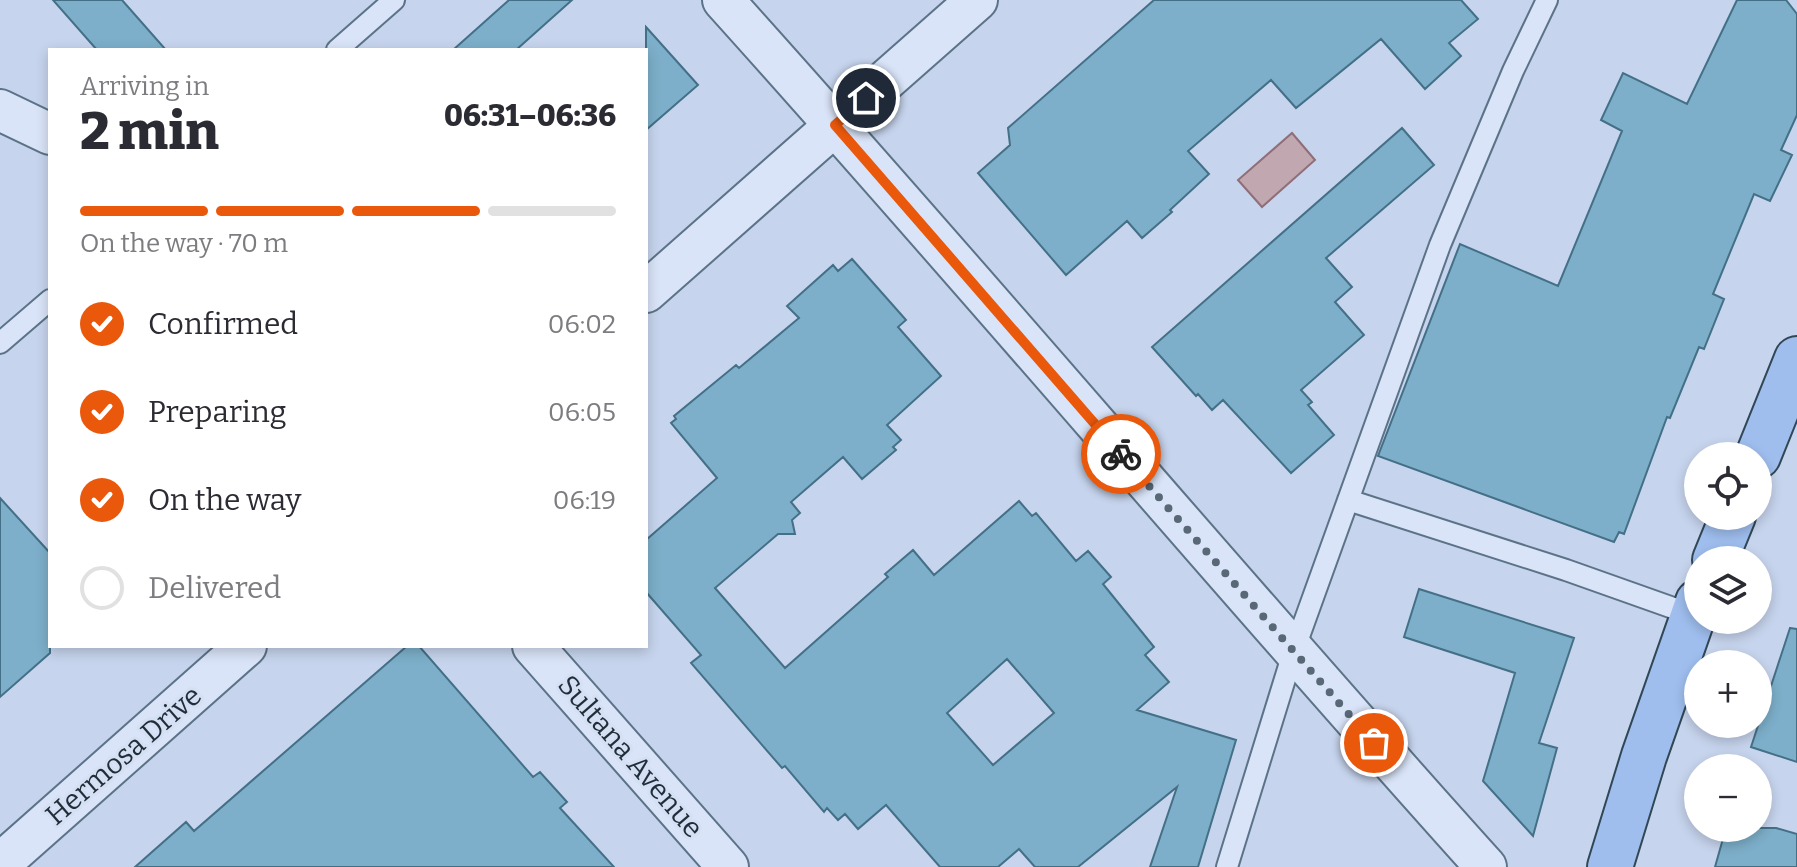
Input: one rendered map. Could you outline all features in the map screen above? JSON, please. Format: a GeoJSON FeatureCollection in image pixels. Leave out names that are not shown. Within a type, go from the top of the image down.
{"type":"FeatureCollection","features":[{"type":"Feature","properties":{"kind":"main road"},"geometry":{"type":"LineString","coordinates":[[1764,442],[1797,359]]}},
{"type":"Feature","properties":{"kind":"main road"},"geometry":{"type":"LineString","coordinates":[[1610,867],[1686,634]]}},
{"type":"Feature","properties":{"kind":"street"},"geometry":{"type":"LineString","coordinates":[[723,0],[1293,653],[1486,867]]}},
{"type":"Feature","properties":{"kind":"street"},"geometry":{"type":"LineString","coordinates":[[648,290],[977,0]]}},
{"type":"Feature","properties":{"kind":"street"},"geometry":{"type":"LineString","coordinates":[[0,110],[48,133]]}},
{"type":"Feature","properties":{"kind":"street","name":"Hermosa Drive"},"geometry":{"type":"LineString","coordinates":[[0,866],[244,648]]}},
{"type":"Feature","properties":{"kind":"street","name":"Sultana Avenue"},"geometry":{"type":"LineString","coordinates":[[535,648],[728,867]]}},
{"type":"Feature","properties":{"kind":"lane"},"geometry":{"type":"LineString","coordinates":[[339,48],[394,0]]}},
{"type":"Feature","properties":{"kind":"lane"},"geometry":{"type":"LineString","coordinates":[[1227,867],[1293,653],[1440,245],[1513,71],[1547,0]]}},
{"type":"Feature","properties":{"kind":"lane"},"geometry":{"type":"LineString","coordinates":[[0,343],[48,302]]}},
{"type":"Feature","properties":{"kind":"lane"},"geometry":{"type":"LineString","coordinates":[[1348,500],[1684,605]]}},
{"type":"Feature","properties":{"kind":"shaded area"},"geometry":{"type":"Polygon","coordinates":[[[1292,133],[1315,160],[1262,207],[1238,180],[1292,133]]]}},
{"type":"Feature","properties":{"kind":"building"},"geometry":{"type":"Polygon","coordinates":[[[53,0],[122,0],[164,48],[95,48],[53,0]]]}},
{"type":"Feature","properties":{"kind":"building"},"geometry":{"type":"Polygon","coordinates":[[[509,0],[572,0],[518,48],[455,48],[509,0]]]}},
{"type":"Feature","properties":{"kind":"building"},"geometry":{"type":"Polygon","coordinates":[[[1154,0],[1461,0],[1478,19],[1449,43],[1461,56],[1425,89],[1381,39],[1296,108],[1271,80],[1188,151],[1209,174],[1170,210],[1172,212],[1142,238],[1127,221],[1066,275],[978,173],[1010,145],[1008,128],[1154,0]]]}},
{"type":"Feature","properties":{"kind":"building"},"geometry":{"type":"Polygon","coordinates":[[[1737,0],[1786,0],[1797,14],[1797,115],[1781,150],[1792,155],[1770,201],[1754,194],[1713,294],[1724,299],[1704,349],[1699,347],[1670,418],[1667,417],[1624,534],[1619,532],[1614,542],[1378,456],[1460,244],[1558,286],[1622,131],[1601,120],[1623,73],[1687,104],[1737,0]]]}},
{"type":"Feature","properties":{"kind":"building"},"geometry":{"type":"Polygon","coordinates":[[[646,27],[698,85],[648,128],[648,48],[646,27]]]}},
{"type":"Feature","properties":{"kind":"building"},"geometry":{"type":"Polygon","coordinates":[[[1402,128],[1434,165],[1326,258],[1352,287],[1335,302],[1364,335],[1301,390],[1312,402],[1308,405],[1334,435],[1291,473],[1223,400],[1212,410],[1152,347],[1402,128]]]}},
{"type":"Feature","properties":{"kind":"building"},"geometry":{"type":"Polygon","coordinates":[[[852,259],[906,320],[898,327],[941,376],[887,425],[901,440],[893,447],[896,450],[862,479],[843,457],[791,502],[800,513],[792,520],[795,534],[778,534],[715,588],[785,668],[888,577],[885,574],[913,550],[934,575],[1019,501],[1032,516],[1036,513],[1076,561],[1088,551],[1111,577],[1103,584],[1154,647],[1145,655],[1169,682],[1137,710],[1236,740],[1198,867],[1150,867],[1177,787],[1078,867],[1035,867],[1019,849],[998,867],[940,867],[886,805],[858,829],[845,814],[838,820],[827,808],[824,812],[785,766],[782,768],[691,663],[701,655],[648,594],[648,538],[717,478],[671,423],[676,419],[674,416],[799,318],[787,306],[833,265],[838,271],[852,259]],[[1007,659],[947,713],[993,765],[1054,713],[1007,659]]]}},
{"type":"Feature","properties":{"kind":"building"},"geometry":{"type":"Polygon","coordinates":[[[0,498],[48,551],[50,653],[0,697],[0,498]]]}},
{"type":"Feature","properties":{"kind":"building"},"geometry":{"type":"Polygon","coordinates":[[[1419,589],[1574,638],[1539,743],[1557,748],[1533,836],[1483,781],[1515,673],[1404,637],[1419,589]]]}},
{"type":"Feature","properties":{"kind":"building"},"geometry":{"type":"Polygon","coordinates":[[[1790,628],[1797,629],[1797,762],[1751,747],[1754,738],[1772,738],[1772,683],[1790,628]]]}},
{"type":"Feature","properties":{"kind":"building"},"geometry":{"type":"Polygon","coordinates":[[[405,648],[421,648],[533,777],[540,772],[567,802],[560,808],[614,867],[135,867],[186,822],[194,831],[405,648]]]}},
{"type":"Feature","properties":{"kind":"building"},"geometry":{"type":"Polygon","coordinates":[[[1772,828],[1797,834],[1797,867],[1715,867],[1722,842],[1772,842],[1772,828]]]}},
{"type":"Feature","properties":{"kind":"way so far"},"geometry":{"type":"LineString","coordinates":[[1121,454],[1374,743]]}},
{"type":"Feature","properties":{"kind":"route"},"geometry":{"type":"LineString","coordinates":[[866,98],[835,125],[1121,454]]}}]}
